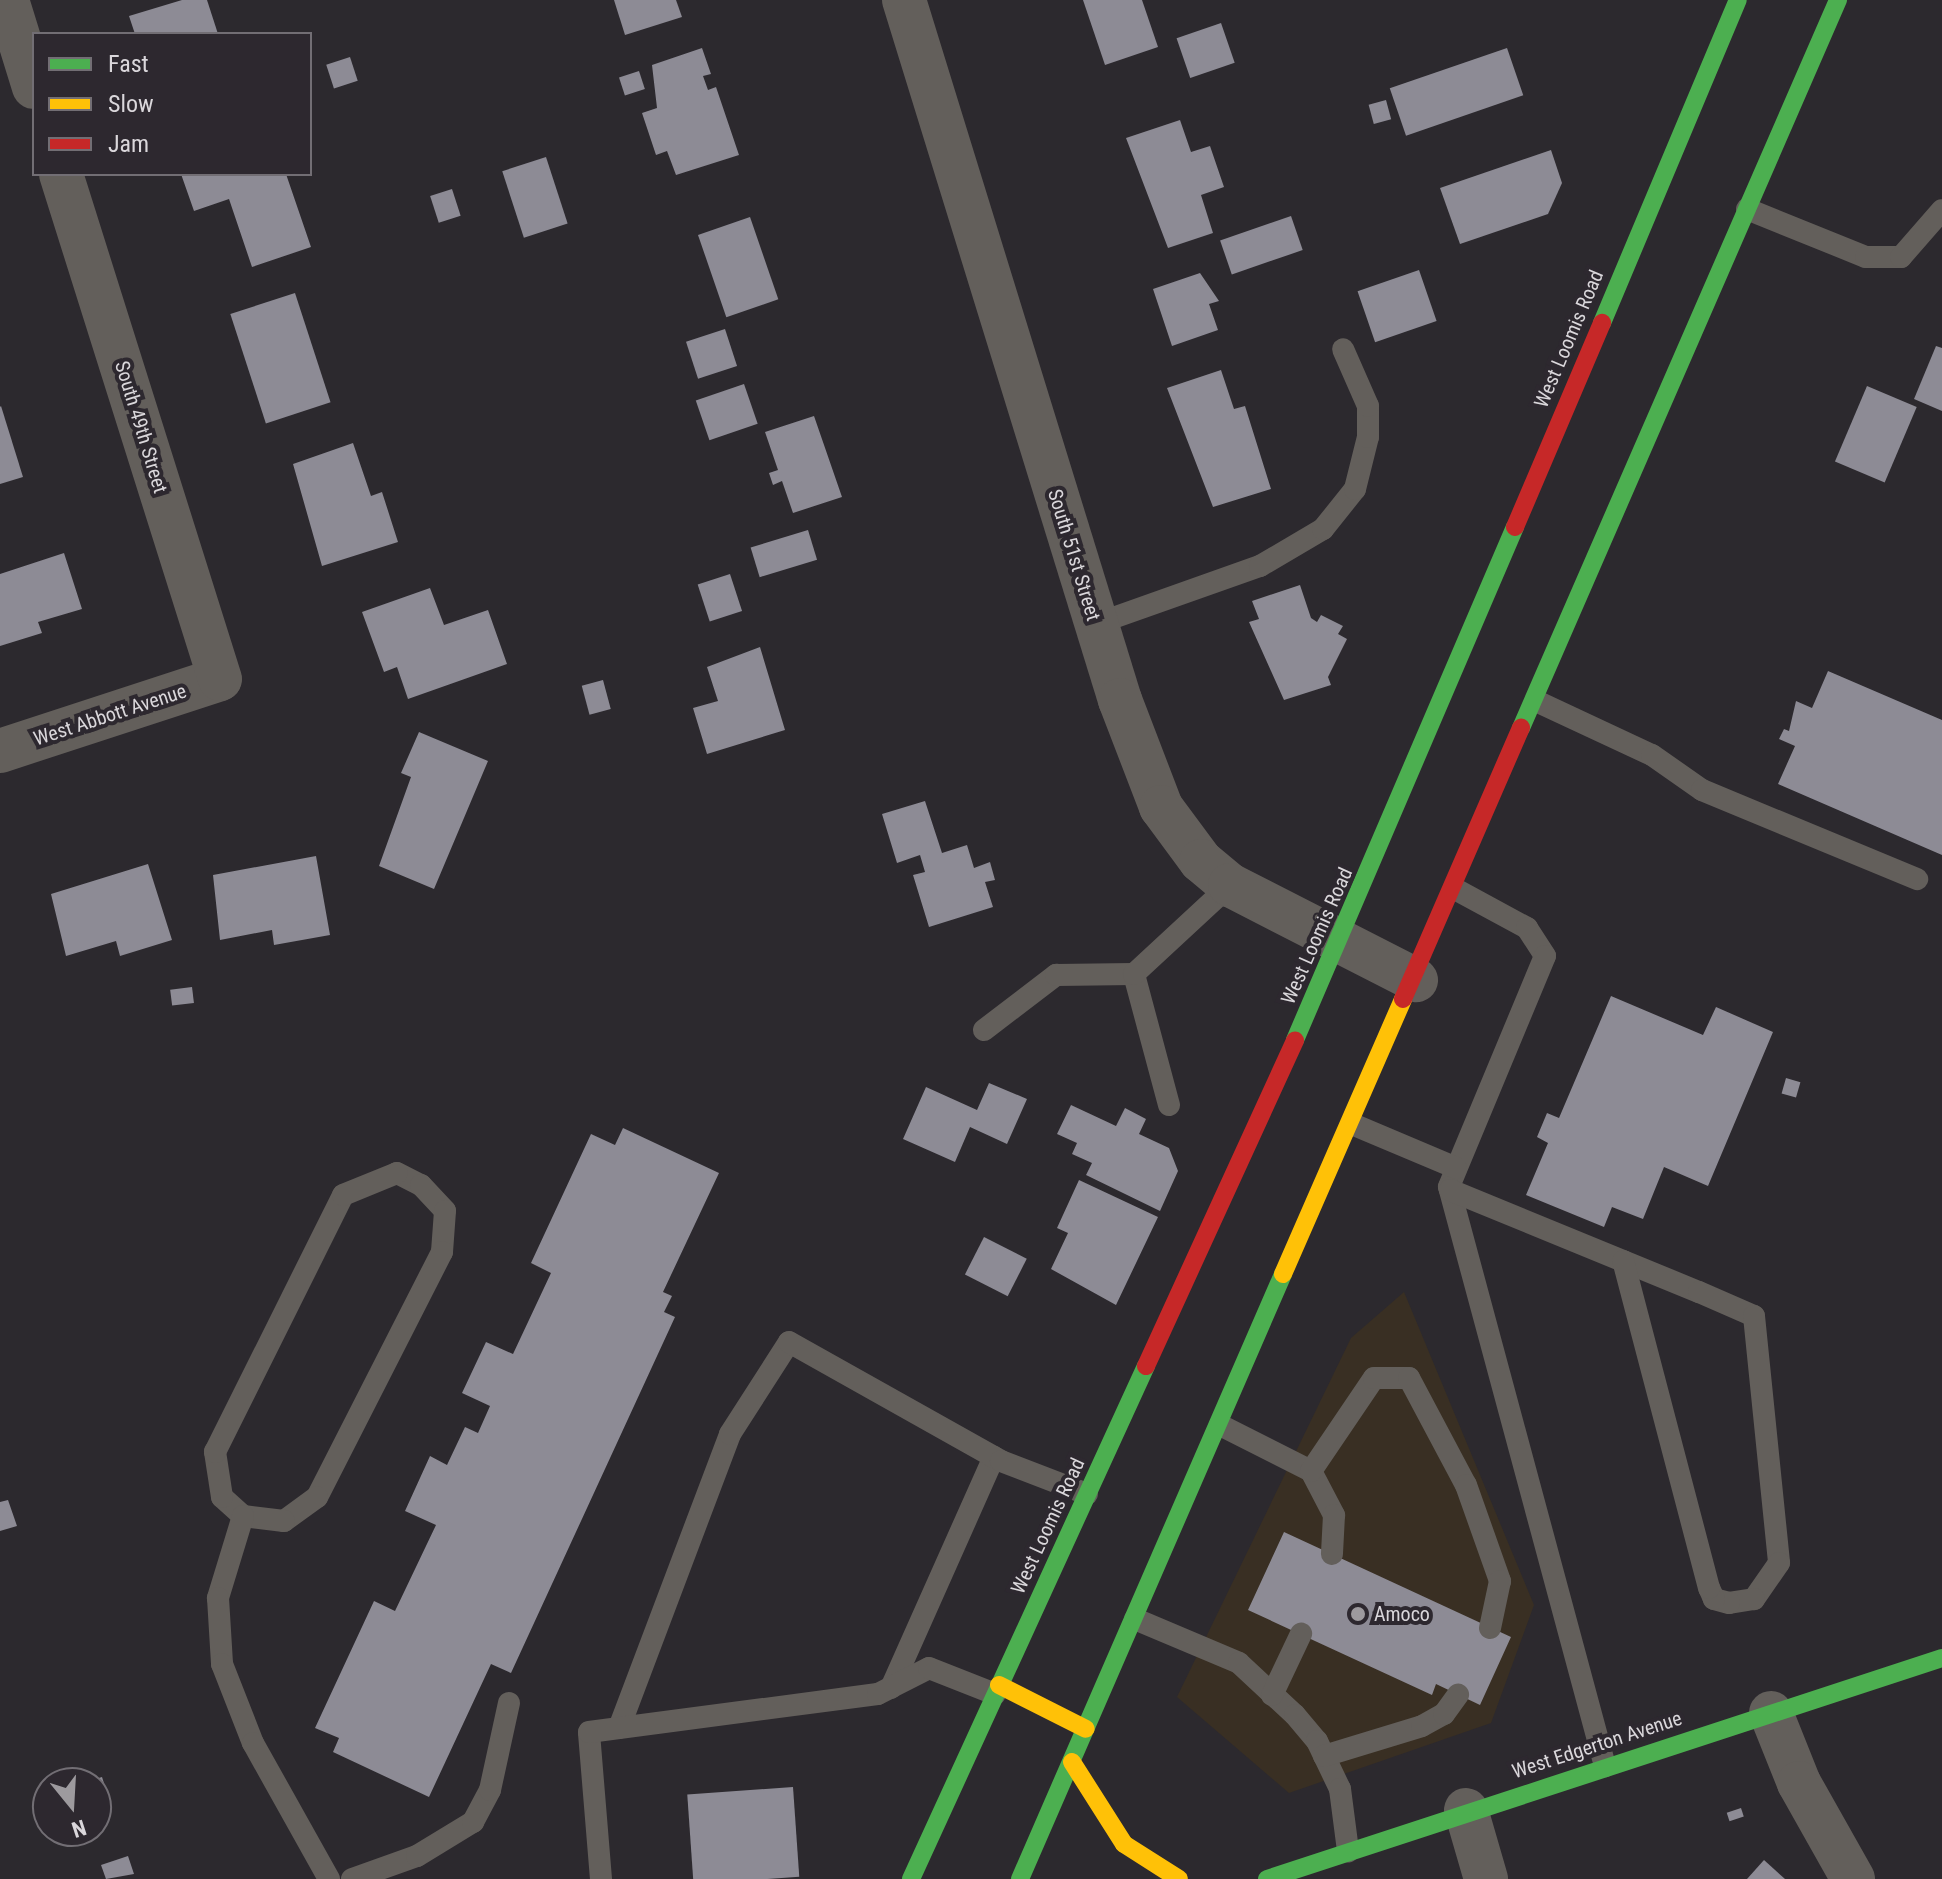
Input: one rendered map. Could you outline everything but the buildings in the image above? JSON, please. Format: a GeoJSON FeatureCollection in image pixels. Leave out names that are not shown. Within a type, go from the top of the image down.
{"type":"FeatureCollection","features":[{"type":"Feature","properties":{"kind":"main road","name":"West Loomis Road"},"geometry":{"type":"LineString","coordinates":[[911,1879],[1340,942],[1738,0]]}},
{"type":"Feature","properties":{"kind":"main road"},"geometry":{"type":"LineString","coordinates":[[1020,1879],[1416,980],[1838,0]]}},
{"type":"Feature","properties":{"kind":"main road","name":"West Edgerton Avenue"},"geometry":{"type":"LineString","coordinates":[[1267,1879],[1466,1810],[1942,1658]]}},
{"type":"Feature","properties":{"kind":"main road"},"geometry":{"type":"LineString","coordinates":[[997,1690],[1086,1729]]}},
{"type":"Feature","properties":{"kind":"main road"},"geometry":{"type":"LineString","coordinates":[[1072,1762],[1124,1844],[1179,1879]]}},
{"type":"Feature","properties":{"kind":"street"},"geometry":{"type":"LineString","coordinates":[[7,0],[32,81]]}},
{"type":"Feature","properties":{"kind":"street","name":"South 51st Street"},"geometry":{"type":"LineString","coordinates":[[904,0],[1096,624],[1161,807],[1201,861],[1230,885],[1416,980]]}},
{"type":"Feature","properties":{"kind":"street","name":"South 49th Street"},"geometry":{"type":"LineString","coordinates":[[62,176],[220,679]]}},
{"type":"Feature","properties":{"kind":"street","name":"West Abbott Avenue"},"geometry":{"type":"LineString","coordinates":[[0,751],[220,679]]}},
{"type":"Feature","properties":{"kind":"street"},"geometry":{"type":"LineString","coordinates":[[1771,1713],[1799,1783],[1853,1879]]}},
{"type":"Feature","properties":{"kind":"street"},"geometry":{"type":"LineString","coordinates":[[1466,1810],[1486,1879]]}},
{"type":"Feature","properties":{"kind":"lane"},"geometry":{"type":"LineString","coordinates":[[1747,209],[1866,257],[1901,257],[1942,210]]}},
{"type":"Feature","properties":{"kind":"lane"},"geometry":{"type":"LineString","coordinates":[[1096,624],[1260,566],[1323,529],[1355,489],[1368,437],[1368,406],[1343,349]]}},
{"type":"Feature","properties":{"kind":"lane"},"geometry":{"type":"LineString","coordinates":[[1536,701],[1652,755],[1702,790],[1917,879]]}},
{"type":"Feature","properties":{"kind":"lane"},"geometry":{"type":"LineString","coordinates":[[984,1030],[1056,975],[1134,974],[1230,885]]}},
{"type":"Feature","properties":{"kind":"lane"},"geometry":{"type":"LineString","coordinates":[[1455,889],[1527,928],[1545,956],[1453,1179],[1605,1766]]}},
{"type":"Feature","properties":{"kind":"lane"},"geometry":{"type":"LineString","coordinates":[[1134,974],[1169,1105]]}},
{"type":"Feature","properties":{"kind":"lane"},"geometry":{"type":"LineString","coordinates":[[1352,1124],[1453,1179],[1623,1261],[1754,1316],[1779,1563],[1754,1599],[1729,1603],[1714,1599],[1709,1588],[1623,1261]]}},
{"type":"Feature","properties":{"kind":"lane"},"geometry":{"type":"LineString","coordinates":[[397,1173],[421,1185],[445,1211],[442,1252],[317,1497],[284,1521],[243,1516],[222,1497],[215,1452],[343,1195],[397,1173]]}},
{"type":"Feature","properties":{"kind":"lane"},"geometry":{"type":"LineString","coordinates":[[619,1728],[730,1434],[789,1342],[994,1457],[1087,1494]]}},
{"type":"Feature","properties":{"kind":"lane"},"geometry":{"type":"LineString","coordinates":[[1311,1471],[1374,1378],[1409,1378],[1466,1485],[1500,1581],[1490,1628]]}},
{"type":"Feature","properties":{"kind":"lane"},"geometry":{"type":"LineString","coordinates":[[1220,1425],[1311,1471],[1334,1515],[1332,1554]]}},
{"type":"Feature","properties":{"kind":"lane"},"geometry":{"type":"LineString","coordinates":[[891,1688],[994,1457]]}},
{"type":"Feature","properties":{"kind":"lane"},"geometry":{"type":"LineString","coordinates":[[243,1516],[218,1598],[222,1664],[253,1743],[329,1879]]}},
{"type":"Feature","properties":{"kind":"lane"},"geometry":{"type":"LineString","coordinates":[[1135,1619],[1239,1663],[1272,1695],[1324,1756],[1340,1789],[1348,1851]]}},
{"type":"Feature","properties":{"kind":"lane"},"geometry":{"type":"LineString","coordinates":[[1272,1695],[1301,1634]]}},
{"type":"Feature","properties":{"kind":"lane"},"geometry":{"type":"LineString","coordinates":[[601,1879],[589,1732],[891,1688],[929,1668],[997,1690]]}},
{"type":"Feature","properties":{"kind":"lane"},"geometry":{"type":"LineString","coordinates":[[1324,1756],[1422,1726],[1444,1714],[1458,1695]]}},
{"type":"Feature","properties":{"kind":"lane"},"geometry":{"type":"LineString","coordinates":[[352,1879],[417,1856],[473,1822],[490,1790],[509,1703]]}},
{"type":"Feature","properties":{"kind":"shaded area"},"geometry":{"type":"Polygon","coordinates":[[[1404,1292],[1534,1605],[1491,1723],[1289,1793],[1177,1697],[1351,1338],[1404,1292]]]}},
{"type":"Feature","properties":{"kind":"traffic: fast"},"geometry":{"type":"LineString","coordinates":[[1602,323],[1738,0]]}},
{"type":"Feature","properties":{"kind":"traffic: fast"},"geometry":{"type":"LineString","coordinates":[[1521,728],[1838,0]]}},
{"type":"Feature","properties":{"kind":"traffic: fast"},"geometry":{"type":"LineString","coordinates":[[1295,1040],[1515,527]]}},
{"type":"Feature","properties":{"kind":"traffic: fast"},"geometry":{"type":"LineString","coordinates":[[1020,1879],[1283,1274]]}},
{"type":"Feature","properties":{"kind":"traffic: fast"},"geometry":{"type":"LineString","coordinates":[[911,1879],[1146,1366]]}},
{"type":"Feature","properties":{"kind":"traffic: fast"},"geometry":{"type":"LineString","coordinates":[[1267,1879],[1942,1658]]}},
{"type":"Feature","properties":{"kind":"traffic: slow"},"geometry":{"type":"LineString","coordinates":[[1283,1274],[1403,999]]}},
{"type":"Feature","properties":{"kind":"traffic: slow"},"geometry":{"type":"LineString","coordinates":[[999,1685],[1086,1729]]}},
{"type":"Feature","properties":{"kind":"traffic: slow"},"geometry":{"type":"LineString","coordinates":[[1072,1762],[1124,1844],[1179,1879]]}},
{"type":"Feature","properties":{"kind":"traffic: jam"},"geometry":{"type":"LineString","coordinates":[[1515,527],[1602,323]]}},
{"type":"Feature","properties":{"kind":"traffic: jam"},"geometry":{"type":"LineString","coordinates":[[1403,999],[1521,728]]}},
{"type":"Feature","properties":{"kind":"traffic: jam"},"geometry":{"type":"LineString","coordinates":[[1146,1366],[1295,1040]]}},
{"type":"Feature","properties":{"kind":"place","name":"Amoco"},"geometry":{"type":"Point","coordinates":[1358,1614]}}]}
